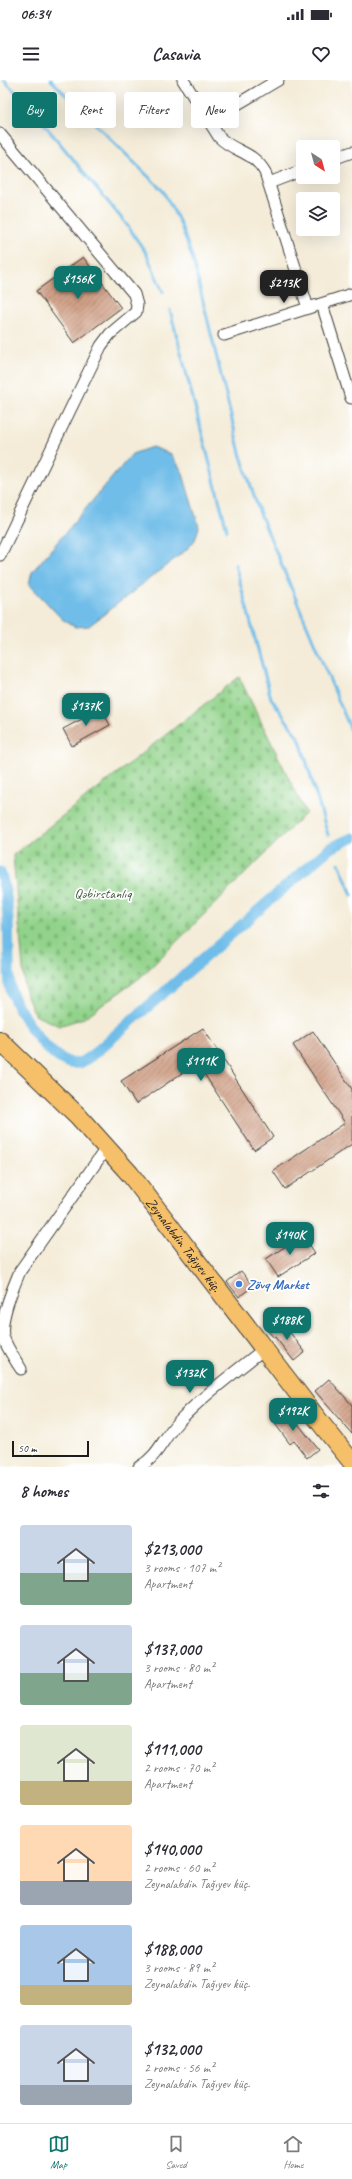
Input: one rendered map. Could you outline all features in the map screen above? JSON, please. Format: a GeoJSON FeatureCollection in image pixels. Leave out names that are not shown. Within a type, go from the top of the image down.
{"type":"FeatureCollection","features":[{"type":"Feature","properties":{"kind":"main road","name":"Zeynalabdin Tağıyev küç."},"geometry":{"type":"LineString","coordinates":[[0,1042],[78,1116],[130,1174],[352,1462]]}},
{"type":"Feature","properties":{"kind":"street"},"geometry":{"type":"LineString","coordinates":[[183,80],[191,93]]}},
{"type":"Feature","properties":{"kind":"street"},"geometry":{"type":"LineString","coordinates":[[239,103],[278,80]]}},
{"type":"Feature","properties":{"kind":"street"},"geometry":{"type":"LineString","coordinates":[[214,128],[226,144],[258,161],[269,183],[308,308]]}},
{"type":"Feature","properties":{"kind":"street"},"geometry":{"type":"LineString","coordinates":[[0,134],[134,294],[137,305],[136,312],[110,334],[97,353],[0,555]]}},
{"type":"Feature","properties":{"kind":"street"},"geometry":{"type":"LineString","coordinates":[[340,156],[352,152]]}},
{"type":"Feature","properties":{"kind":"street"},"geometry":{"type":"LineString","coordinates":[[269,183],[296,173]]}},
{"type":"Feature","properties":{"kind":"street"},"geometry":{"type":"LineString","coordinates":[[224,335],[352,294]]}},
{"type":"Feature","properties":{"kind":"street"},"geometry":{"type":"LineString","coordinates":[[322,304],[351,398]]}},
{"type":"Feature","properties":{"kind":"street"},"geometry":{"type":"LineString","coordinates":[[21,1369],[3,1337],[1,1325],[11,1290],[20,1271],[107,1147]]}},
{"type":"Feature","properties":{"kind":"street"},"geometry":{"type":"LineString","coordinates":[[139,1467],[152,1458],[163,1446],[178,1423],[198,1402],[264,1349]]}},
{"type":"Feature","properties":{"kind":"green space","name":"Qəbirstanlıq"},"geometry":{"type":"Polygon","coordinates":[[[239,677],[306,813],[141,977],[84,1018],[59,1026],[35,1015],[25,991],[13,855],[239,677]]]}},
{"type":"Feature","properties":{"kind":"water"},"geometry":{"type":"Polygon","coordinates":[[[152,447],[171,454],[182,471],[199,527],[195,540],[186,550],[89,626],[75,627],[62,619],[29,584],[32,572],[132,454],[152,447]]]}},
{"type":"Feature","properties":{"kind":"building"},"geometry":{"type":"Polygon","coordinates":[[[83,257],[121,308],[74,343],[36,291],[83,257]]]}},
{"type":"Feature","properties":{"kind":"building"},"geometry":{"type":"Polygon","coordinates":[[[101,709],[110,725],[72,746],[63,729],[101,709]]]}},
{"type":"Feature","properties":{"kind":"building"},"geometry":{"type":"Polygon","coordinates":[[[203,1028],[273,1137],[254,1150],[197,1063],[136,1104],[121,1081],[203,1028]]]}},
{"type":"Feature","properties":{"kind":"building"},"geometry":{"type":"Polygon","coordinates":[[[313,1031],[352,1089],[352,1144],[285,1189],[273,1171],[345,1123],[293,1045],[313,1031]]]}},
{"type":"Feature","properties":{"kind":"building"},"geometry":{"type":"Polygon","coordinates":[[[303,1235],[315,1253],[278,1277],[266,1259],[303,1235]]]}},
{"type":"Feature","properties":{"kind":"building"},"geometry":{"type":"Polygon","coordinates":[[[241,1271],[253,1286],[239,1297],[227,1282],[241,1271]]]}},
{"type":"Feature","properties":{"kind":"building"},"geometry":{"type":"Polygon","coordinates":[[[281,1321],[305,1352],[294,1361],[275,1337],[274,1338],[268,1331],[281,1321]]]}},
{"type":"Feature","properties":{"kind":"building"},"geometry":{"type":"Polygon","coordinates":[[[329,1379],[352,1405],[352,1434],[315,1391],[329,1379]]]}},
{"type":"Feature","properties":{"kind":"building"},"geometry":{"type":"Polygon","coordinates":[[[284,1406],[318,1449],[307,1458],[294,1441],[290,1444],[270,1417],[284,1406]]]}},
{"type":"Feature","properties":{"kind":"waterway"},"geometry":{"type":"LineString","coordinates":[[4,80],[30,107],[127,225],[146,253],[163,292]]}},
{"type":"Feature","properties":{"kind":"waterway"},"geometry":{"type":"LineString","coordinates":[[51,80],[163,191],[180,223],[193,260],[240,453],[259,511],[352,733]]}},
{"type":"Feature","properties":{"kind":"waterway"},"geometry":{"type":"LineString","coordinates":[[170,310],[227,530]]}},
{"type":"Feature","properties":{"kind":"waterway"},"geometry":{"type":"LineString","coordinates":[[235,564],[271,698],[300,740],[328,835]]}},
{"type":"Feature","properties":{"kind":"waterway"},"geometry":{"type":"LineString","coordinates":[[0,872],[7,905],[9,980],[13,996],[27,1022],[47,1047],[58,1057],[69,1062],[79,1063],[97,1051],[330,848],[352,838]]}},
{"type":"Feature","properties":{"kind":"waterway"},"geometry":{"type":"LineString","coordinates":[[339,863],[352,895]]}},
{"type":"Feature","properties":{"kind":"place","name":"Zövq Market"},"geometry":{"type":"Point","coordinates":[239,1284]}}]}
